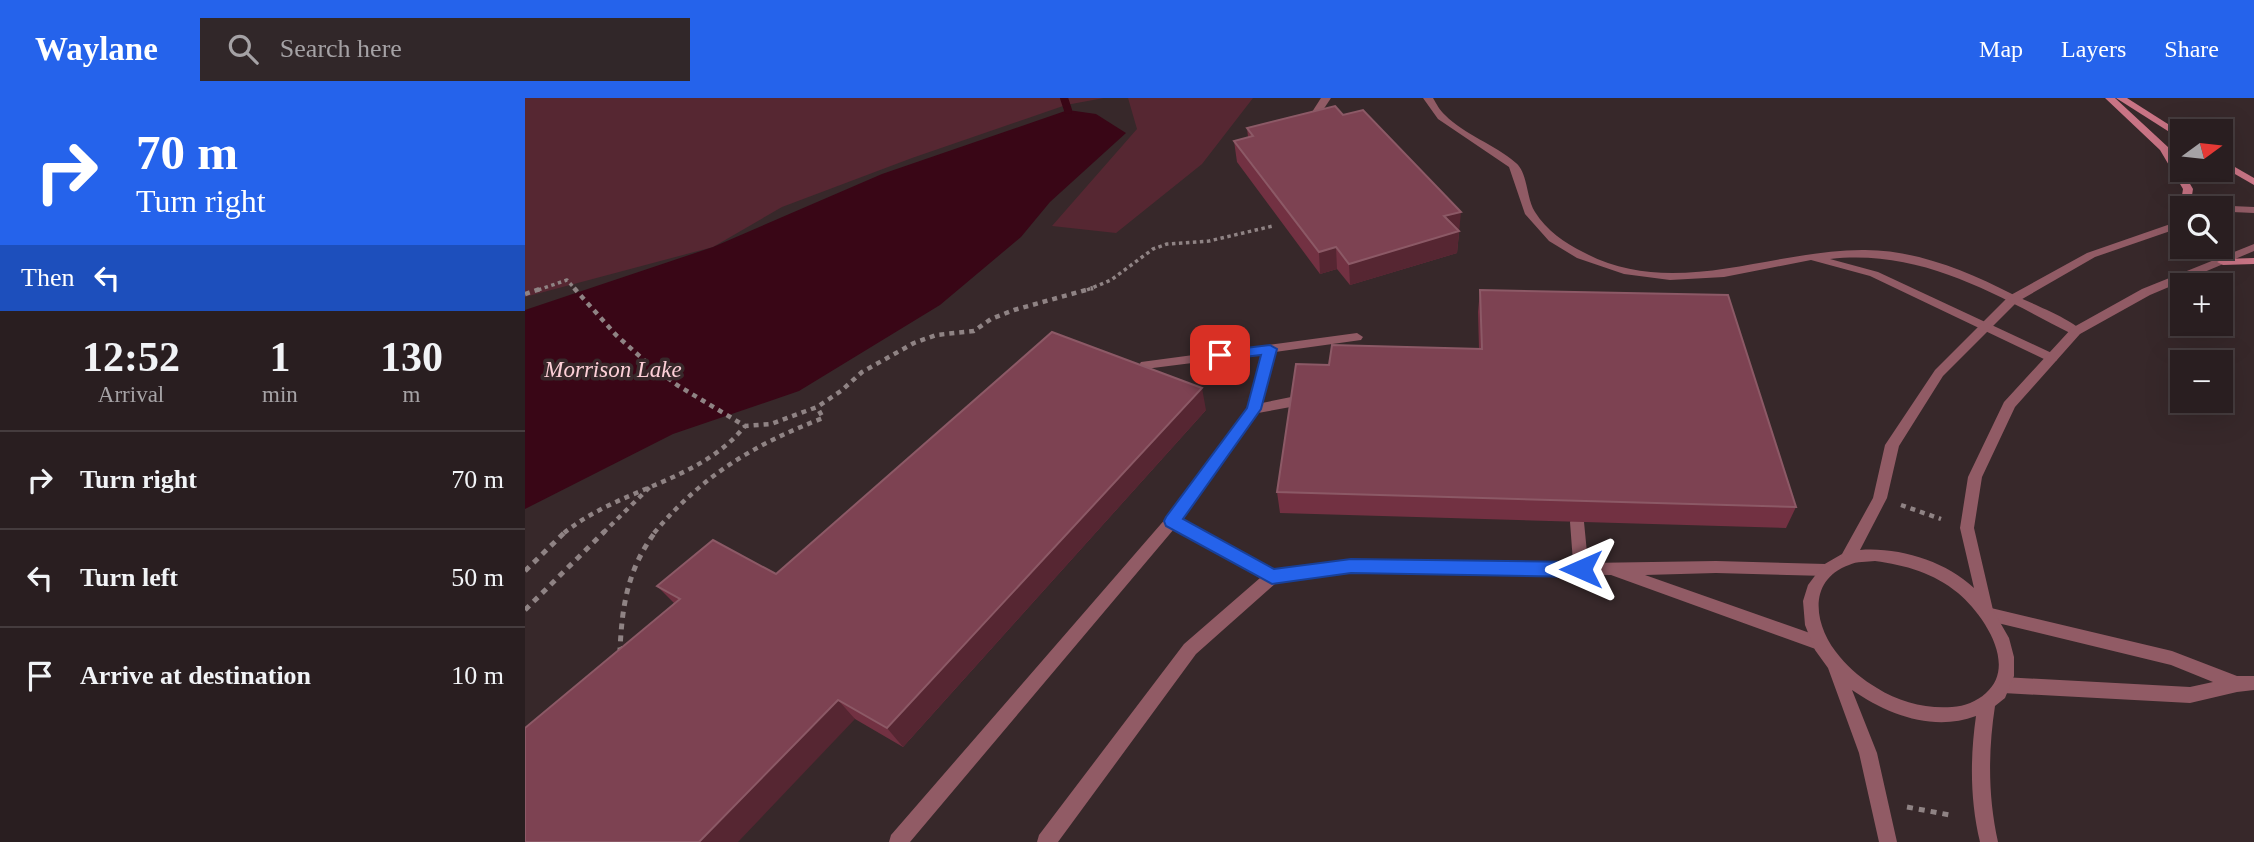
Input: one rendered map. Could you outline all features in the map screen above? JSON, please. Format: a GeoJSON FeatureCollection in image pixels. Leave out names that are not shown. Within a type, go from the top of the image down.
{"type":"FeatureCollection","features":[{"type":"Feature","properties":{"kind":"main road"},"geometry":{"type":"LineString","coordinates":[[2110,98],[2164,148],[2187,189],[2186,196]]}},
{"type":"Feature","properties":{"kind":"main road"},"geometry":{"type":"LineString","coordinates":[[2121,98],[2170,129]]}},
{"type":"Feature","properties":{"kind":"main road"},"geometry":{"type":"LineString","coordinates":[[2233,169],[2254,182]]}},
{"type":"Feature","properties":{"kind":"main road"},"geometry":{"type":"LineString","coordinates":[[2223,262],[2254,261]]}},
{"type":"Feature","properties":{"kind":"street"},"geometry":{"type":"LineString","coordinates":[[1307,127],[1326,98]]}},
{"type":"Feature","properties":{"kind":"street"},"geometry":{"type":"LineString","coordinates":[[1428,98],[1441,117],[1514,166],[1529,212],[1553,239],[1581,256],[1624,271],[1670,277],[1724,274],[1811,257],[1868,253],[1891,255],[1932,264],[2014,299],[2076,331]]}},
{"type":"Feature","properties":{"kind":"street"},"geometry":{"type":"LineString","coordinates":[[2233,209],[2254,210]]}},
{"type":"Feature","properties":{"kind":"street"},"geometry":{"type":"LineString","coordinates":[[1848,558],[1880,498],[1892,444],[1940,373],[2014,299],[2091,255],[2170,227]]}},
{"type":"Feature","properties":{"kind":"street"},"geometry":{"type":"LineString","coordinates":[[1988,613],[1966,532],[1975,477],[2008,405],[2076,331],[2146,292],[2254,247]]}},
{"type":"Feature","properties":{"kind":"street"},"geometry":{"type":"LineString","coordinates":[[1811,257],[1874,274],[2052,358]]}},
{"type":"Feature","properties":{"kind":"street"},"geometry":{"type":"LineString","coordinates":[[1145,365],[1357,337]]}},
{"type":"Feature","properties":{"kind":"street"},"geometry":{"type":"LineString","coordinates":[[898,842],[1172,521],[1254,409],[1270,349]]}},
{"type":"Feature","properties":{"kind":"street"},"geometry":{"type":"LineString","coordinates":[[1254,409],[1296,401]]}},
{"type":"Feature","properties":{"kind":"street"},"geometry":{"type":"LineString","coordinates":[[1172,521],[1272,577]]}},
{"type":"Feature","properties":{"kind":"street"},"geometry":{"type":"LineString","coordinates":[[1577,522],[1581,569]]}},
{"type":"Feature","properties":{"kind":"street"},"geometry":{"type":"LineString","coordinates":[[1834,664],[1861,688],[1893,705],[1929,714],[1961,714],[1987,704],[2003,685],[2008,662],[2002,635],[1988,613],[1963,587],[1935,570],[1905,559],[1885,556],[1848,558],[1826,570],[1813,588],[1810,611],[1816,638],[1834,664],[1868,753],[1888,842]]}},
{"type":"Feature","properties":{"kind":"street"},"geometry":{"type":"LineString","coordinates":[[1046,842],[1190,649],[1272,577],[1351,566],[1826,570]]}},
{"type":"Feature","properties":{"kind":"street"},"geometry":{"type":"LineString","coordinates":[[1611,569],[1821,644]]}},
{"type":"Feature","properties":{"kind":"street"},"geometry":{"type":"LineString","coordinates":[[1988,613],[2172,659],[2245,684]]}},
{"type":"Feature","properties":{"kind":"street"},"geometry":{"type":"LineString","coordinates":[[2003,685],[2190,695],[2245,684]]}},
{"type":"Feature","properties":{"kind":"street"},"geometry":{"type":"LineString","coordinates":[[1987,704],[1982,747],[1983,820],[1989,842]]}},
{"type":"Feature","properties":{"kind":"path"},"geometry":{"type":"LineString","coordinates":[[525,294],[567,280],[616,335],[677,385],[745,426],[771,424],[817,407],[841,391],[862,372],[914,343],[936,335],[974,331],[991,319],[1014,310],[1096,287],[1111,280],[1142,256],[1167,244],[1209,240],[1273,226]]}},
{"type":"Feature","properties":{"kind":"path"},"geometry":{"type":"LineString","coordinates":[[630,642],[620,650],[621,600],[633,568],[664,519],[697,487],[757,446],[823,418],[817,407]]}},
{"type":"Feature","properties":{"kind":"path"},"geometry":{"type":"LineString","coordinates":[[525,570],[570,528],[602,506],[716,455],[737,439],[745,426]]}},
{"type":"Feature","properties":{"kind":"path"},"geometry":{"type":"LineString","coordinates":[[525,610],[655,482]]}},
{"type":"Feature","properties":{"kind":"path"},"geometry":{"type":"LineString","coordinates":[[1900,505],[1941,519]]}},
{"type":"Feature","properties":{"kind":"path"},"geometry":{"type":"LineString","coordinates":[[1906,807],[1950,815]]}},
{"type":"Feature","properties":{"kind":"shaded area"},"geometry":{"type":"Polygon","coordinates":[[[525,98],[1104,98],[1066,105],[912,158],[782,207],[713,247],[525,297],[525,98]]]}},
{"type":"Feature","properties":{"kind":"shaded area"},"geometry":{"type":"Polygon","coordinates":[[[1128,98],[1253,98],[1202,164],[1116,233],[1052,226],[1137,129],[1128,98]]]}},
{"type":"Feature","properties":{"kind":"water","name":"Morrison Lake"},"geometry":{"type":"Polygon","coordinates":[[[1068,110],[1096,114],[1126,133],[1050,202],[1021,237],[940,305],[799,391],[673,434],[525,509],[525,310],[713,247],[882,174],[1068,110]]]}},
{"type":"Feature","properties":{"kind":"building"},"geometry":{"type":"Polygon","coordinates":[[[1335,106],[1343,115],[1363,110],[1461,212],[1444,216],[1459,231],[1349,264],[1336,247],[1319,252],[1234,141],[1253,136],[1247,128],[1335,106]]]}},
{"type":"Feature","properties":{"kind":"building"},"geometry":{"type":"Polygon","coordinates":[[[1480,290],[1728,295],[1796,507],[1277,492],[1296,364],[1329,365],[1332,345],[1482,349],[1480,290]]]}},
{"type":"Feature","properties":{"kind":"building"},"geometry":{"type":"Polygon","coordinates":[[[1052,332],[1202,388],[887,728],[838,700],[699,842],[525,842],[525,728],[680,599],[657,586],[713,540],[776,574],[1052,332]]]}},
{"type":"Feature","properties":{"kind":"waterway"},"geometry":{"type":"LineString","coordinates":[[1064,98],[1068,110]]}},
{"type":"Feature","properties":{"kind":"route"},"geometry":{"type":"LineString","coordinates":[[1220,355],[1270,349],[1254,409],[1172,521],[1272,577],[1351,566],[1487,570],[1581,569]]}}]}
